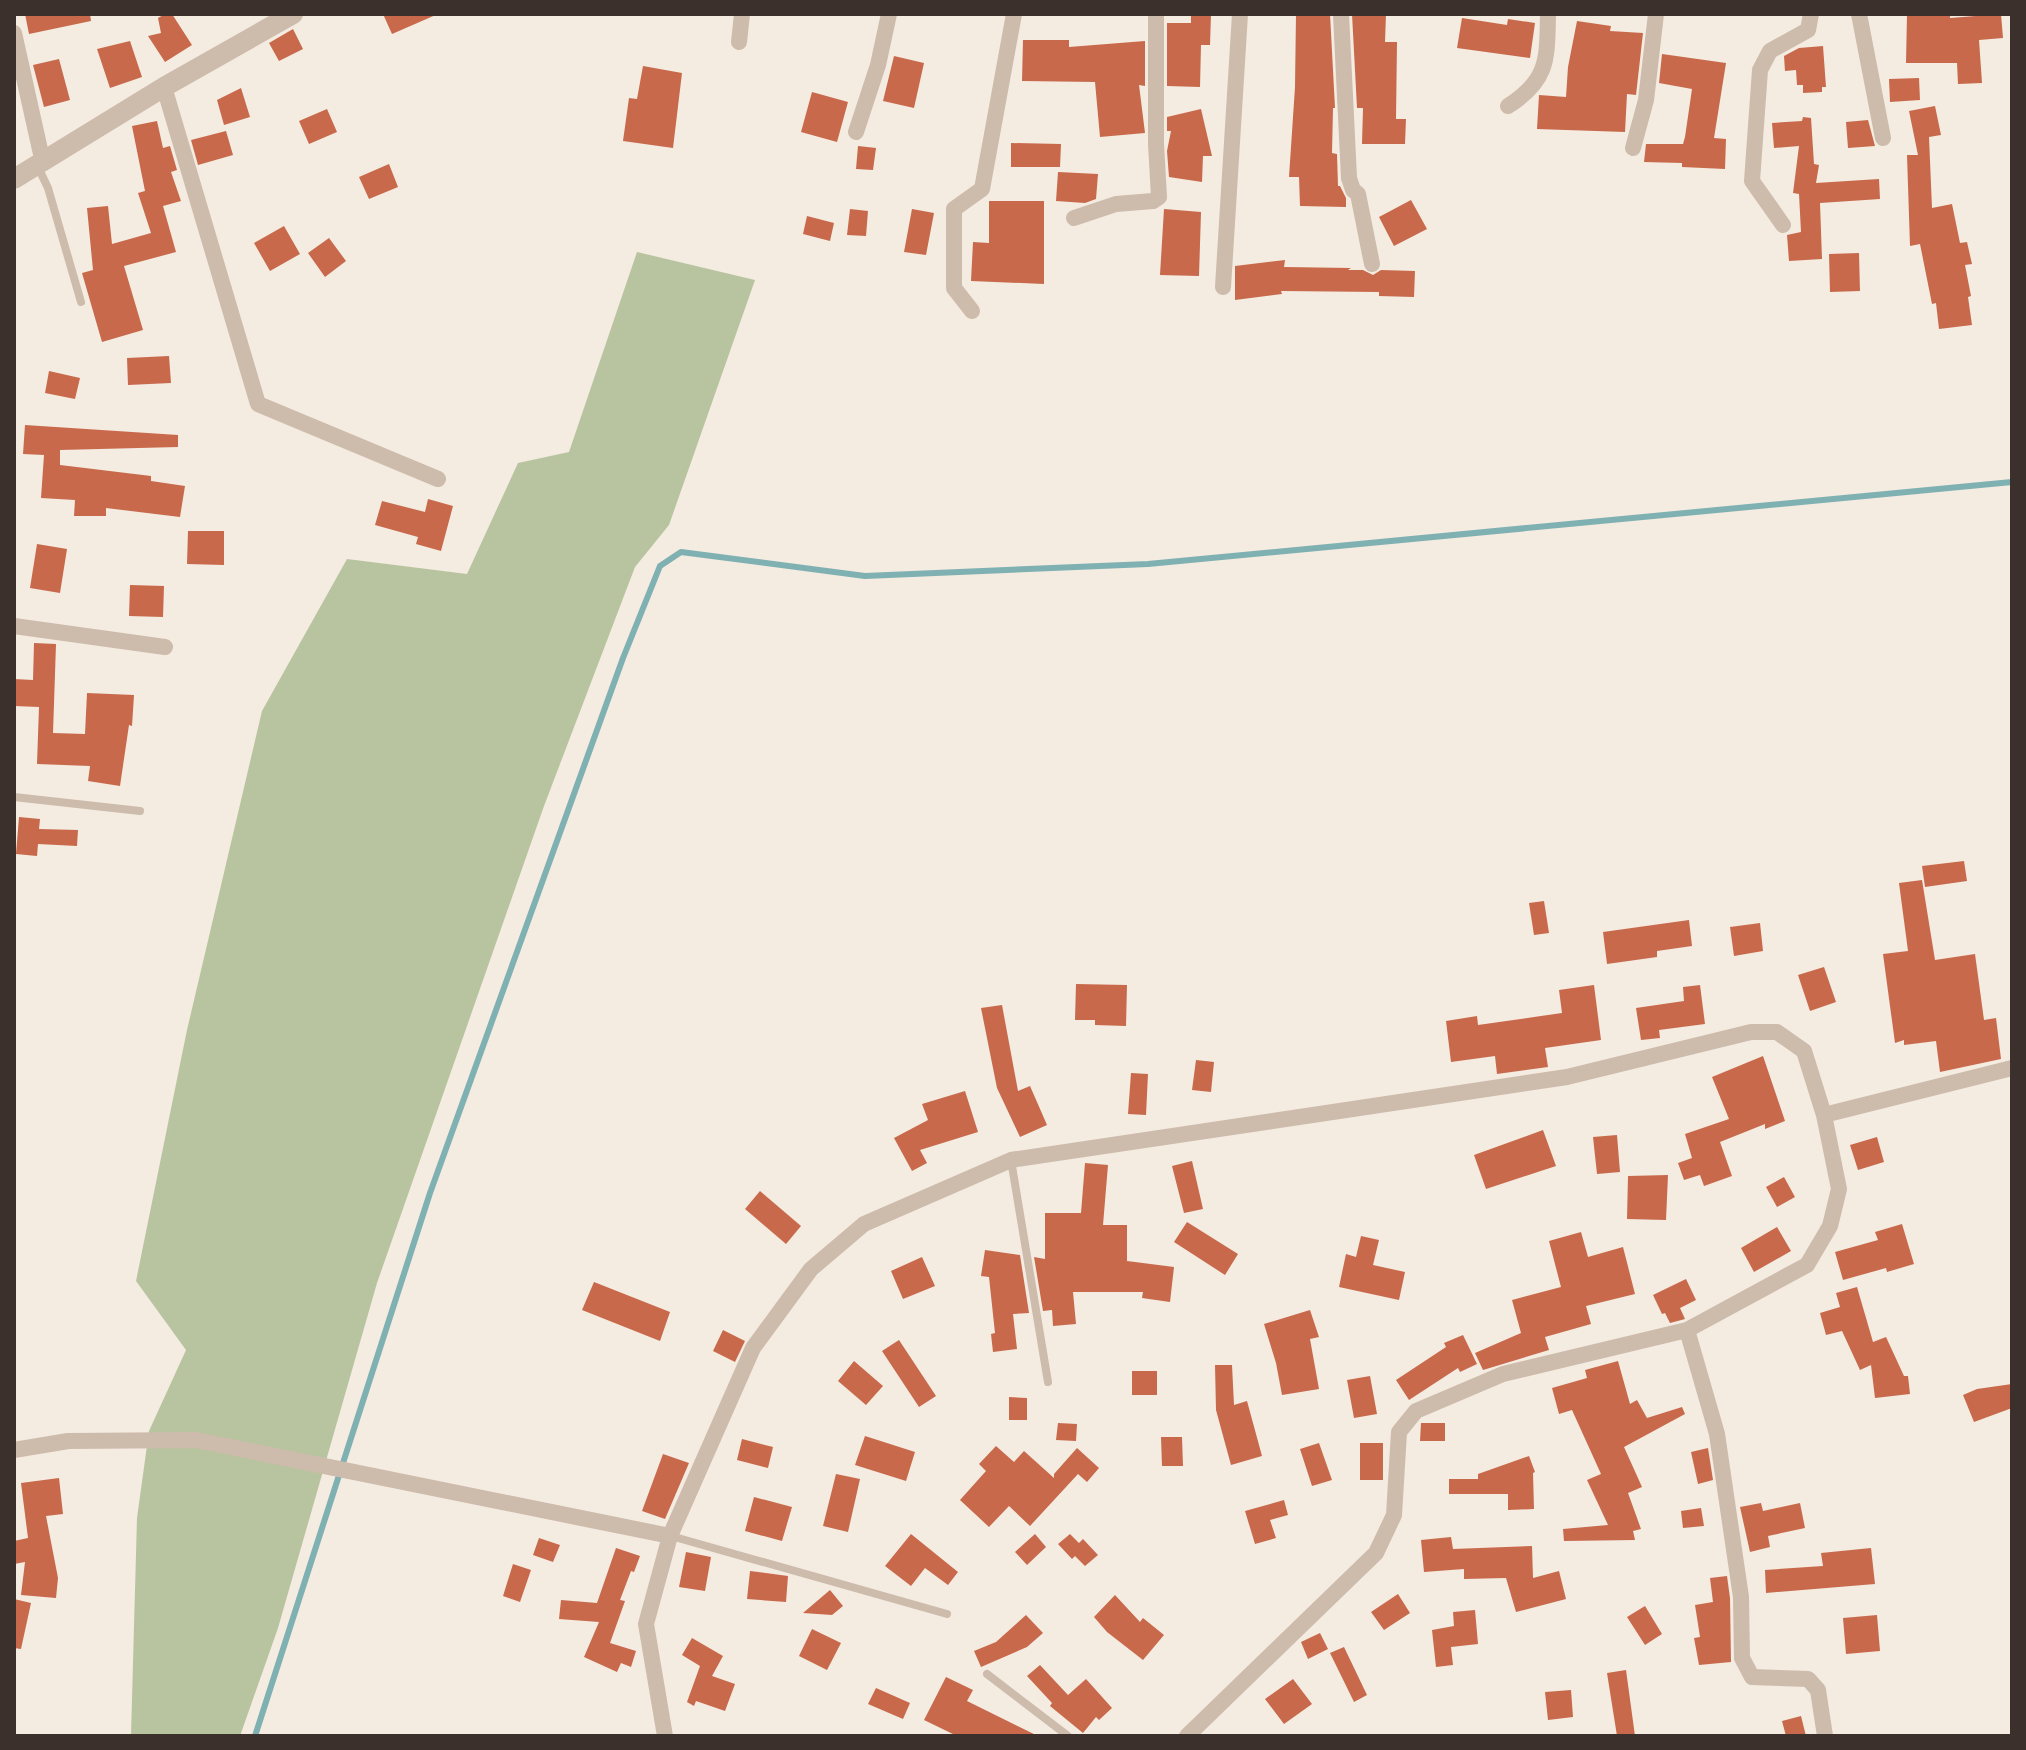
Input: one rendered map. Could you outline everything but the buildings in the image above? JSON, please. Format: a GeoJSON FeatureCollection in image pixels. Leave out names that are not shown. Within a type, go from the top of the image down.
{"type":"FeatureCollection","features":[{"type":"Feature","properties":{"kind":"street"},"geometry":{"type":"LineString","coordinates":[[14,179],[164,87],[293,14]]}},
{"type":"Feature","properties":{"kind":"street"},"geometry":{"type":"LineString","coordinates":[[739,42],[742,14]]}},
{"type":"Feature","properties":{"kind":"street"},"geometry":{"type":"LineString","coordinates":[[856,132],[878,65],[889,14]]}},
{"type":"Feature","properties":{"kind":"street"},"geometry":{"type":"LineString","coordinates":[[972,311],[954,288],[954,209],[982,189],[1014,14]]}},
{"type":"Feature","properties":{"kind":"street"},"geometry":{"type":"LineString","coordinates":[[1074,218],[1116,204],[1153,201],[1159,197],[1156,14]]}},
{"type":"Feature","properties":{"kind":"street"},"geometry":{"type":"LineString","coordinates":[[1223,287],[1240,14]]}},
{"type":"Feature","properties":{"kind":"street"},"geometry":{"type":"LineString","coordinates":[[1341,14],[1349,178],[1358,194],[1372,264]]}},
{"type":"Feature","properties":{"kind":"street"},"geometry":{"type":"LineString","coordinates":[[1508,106],[1539,80],[1546,52],[1548,14]]}},
{"type":"Feature","properties":{"kind":"street"},"geometry":{"type":"LineString","coordinates":[[1633,148],[1646,100],[1656,14]]}},
{"type":"Feature","properties":{"kind":"street"},"geometry":{"type":"LineString","coordinates":[[1783,225],[1752,181],[1760,70],[1770,51],[1808,30],[1811,14]]}},
{"type":"Feature","properties":{"kind":"street"},"geometry":{"type":"LineString","coordinates":[[1859,14],[1883,138]]}},
{"type":"Feature","properties":{"kind":"street"},"geometry":{"type":"LineString","coordinates":[[14,33],[40,165]]}},
{"type":"Feature","properties":{"kind":"street"},"geometry":{"type":"LineString","coordinates":[[164,87],[258,404],[438,479]]}},
{"type":"Feature","properties":{"kind":"street"},"geometry":{"type":"LineString","coordinates":[[14,626],[165,647]]}},
{"type":"Feature","properties":{"kind":"street"},"geometry":{"type":"LineString","coordinates":[[665,1736],[646,1624],[670,1536],[753,1348],[811,1269],[864,1224],[1011,1160],[1567,1077],[1751,1032],[1777,1032],[1804,1051],[1824,1115],[1839,1189],[1830,1226],[1807,1265],[1687,1330],[1503,1374],[1416,1411],[1399,1432],[1394,1515],[1376,1553],[1187,1736]]}},
{"type":"Feature","properties":{"kind":"street"},"geometry":{"type":"LineString","coordinates":[[1824,1115],[2012,1068]]}},
{"type":"Feature","properties":{"kind":"street"},"geometry":{"type":"LineString","coordinates":[[1687,1330],[1717,1434],[1741,1597],[1742,1658],[1752,1677],[1808,1679],[1818,1690],[1825,1736]]}},
{"type":"Feature","properties":{"kind":"street"},"geometry":{"type":"LineString","coordinates":[[14,1450],[68,1441],[196,1440],[670,1536]]}},
{"type":"Feature","properties":{"kind":"lane"},"geometry":{"type":"LineString","coordinates":[[40,165],[81,302]]}},
{"type":"Feature","properties":{"kind":"lane"},"geometry":{"type":"LineString","coordinates":[[14,797],[140,811]]}},
{"type":"Feature","properties":{"kind":"lane"},"geometry":{"type":"LineString","coordinates":[[1011,1160],[1048,1382]]}},
{"type":"Feature","properties":{"kind":"lane"},"geometry":{"type":"LineString","coordinates":[[670,1536],[947,1614]]}},
{"type":"Feature","properties":{"kind":"lane"},"geometry":{"type":"LineString","coordinates":[[987,1674],[1068,1736]]}},
{"type":"Feature","properties":{"kind":"green space"},"geometry":{"type":"Polygon","coordinates":[[[637,252],[755,280],[669,525],[635,567],[544,806],[377,1283],[278,1628],[240,1736],[131,1736],[137,1518],[149,1431],[186,1350],[136,1281],[187,1030],[262,711],[347,559],[467,574],[518,463],[569,452],[637,252]]]}},
{"type":"Feature","properties":{"kind":"waterway"},"geometry":{"type":"LineString","coordinates":[[255,1736],[430,1193],[623,658],[660,566],[681,552],[865,576],[1148,564],[2012,482]]}}]}
